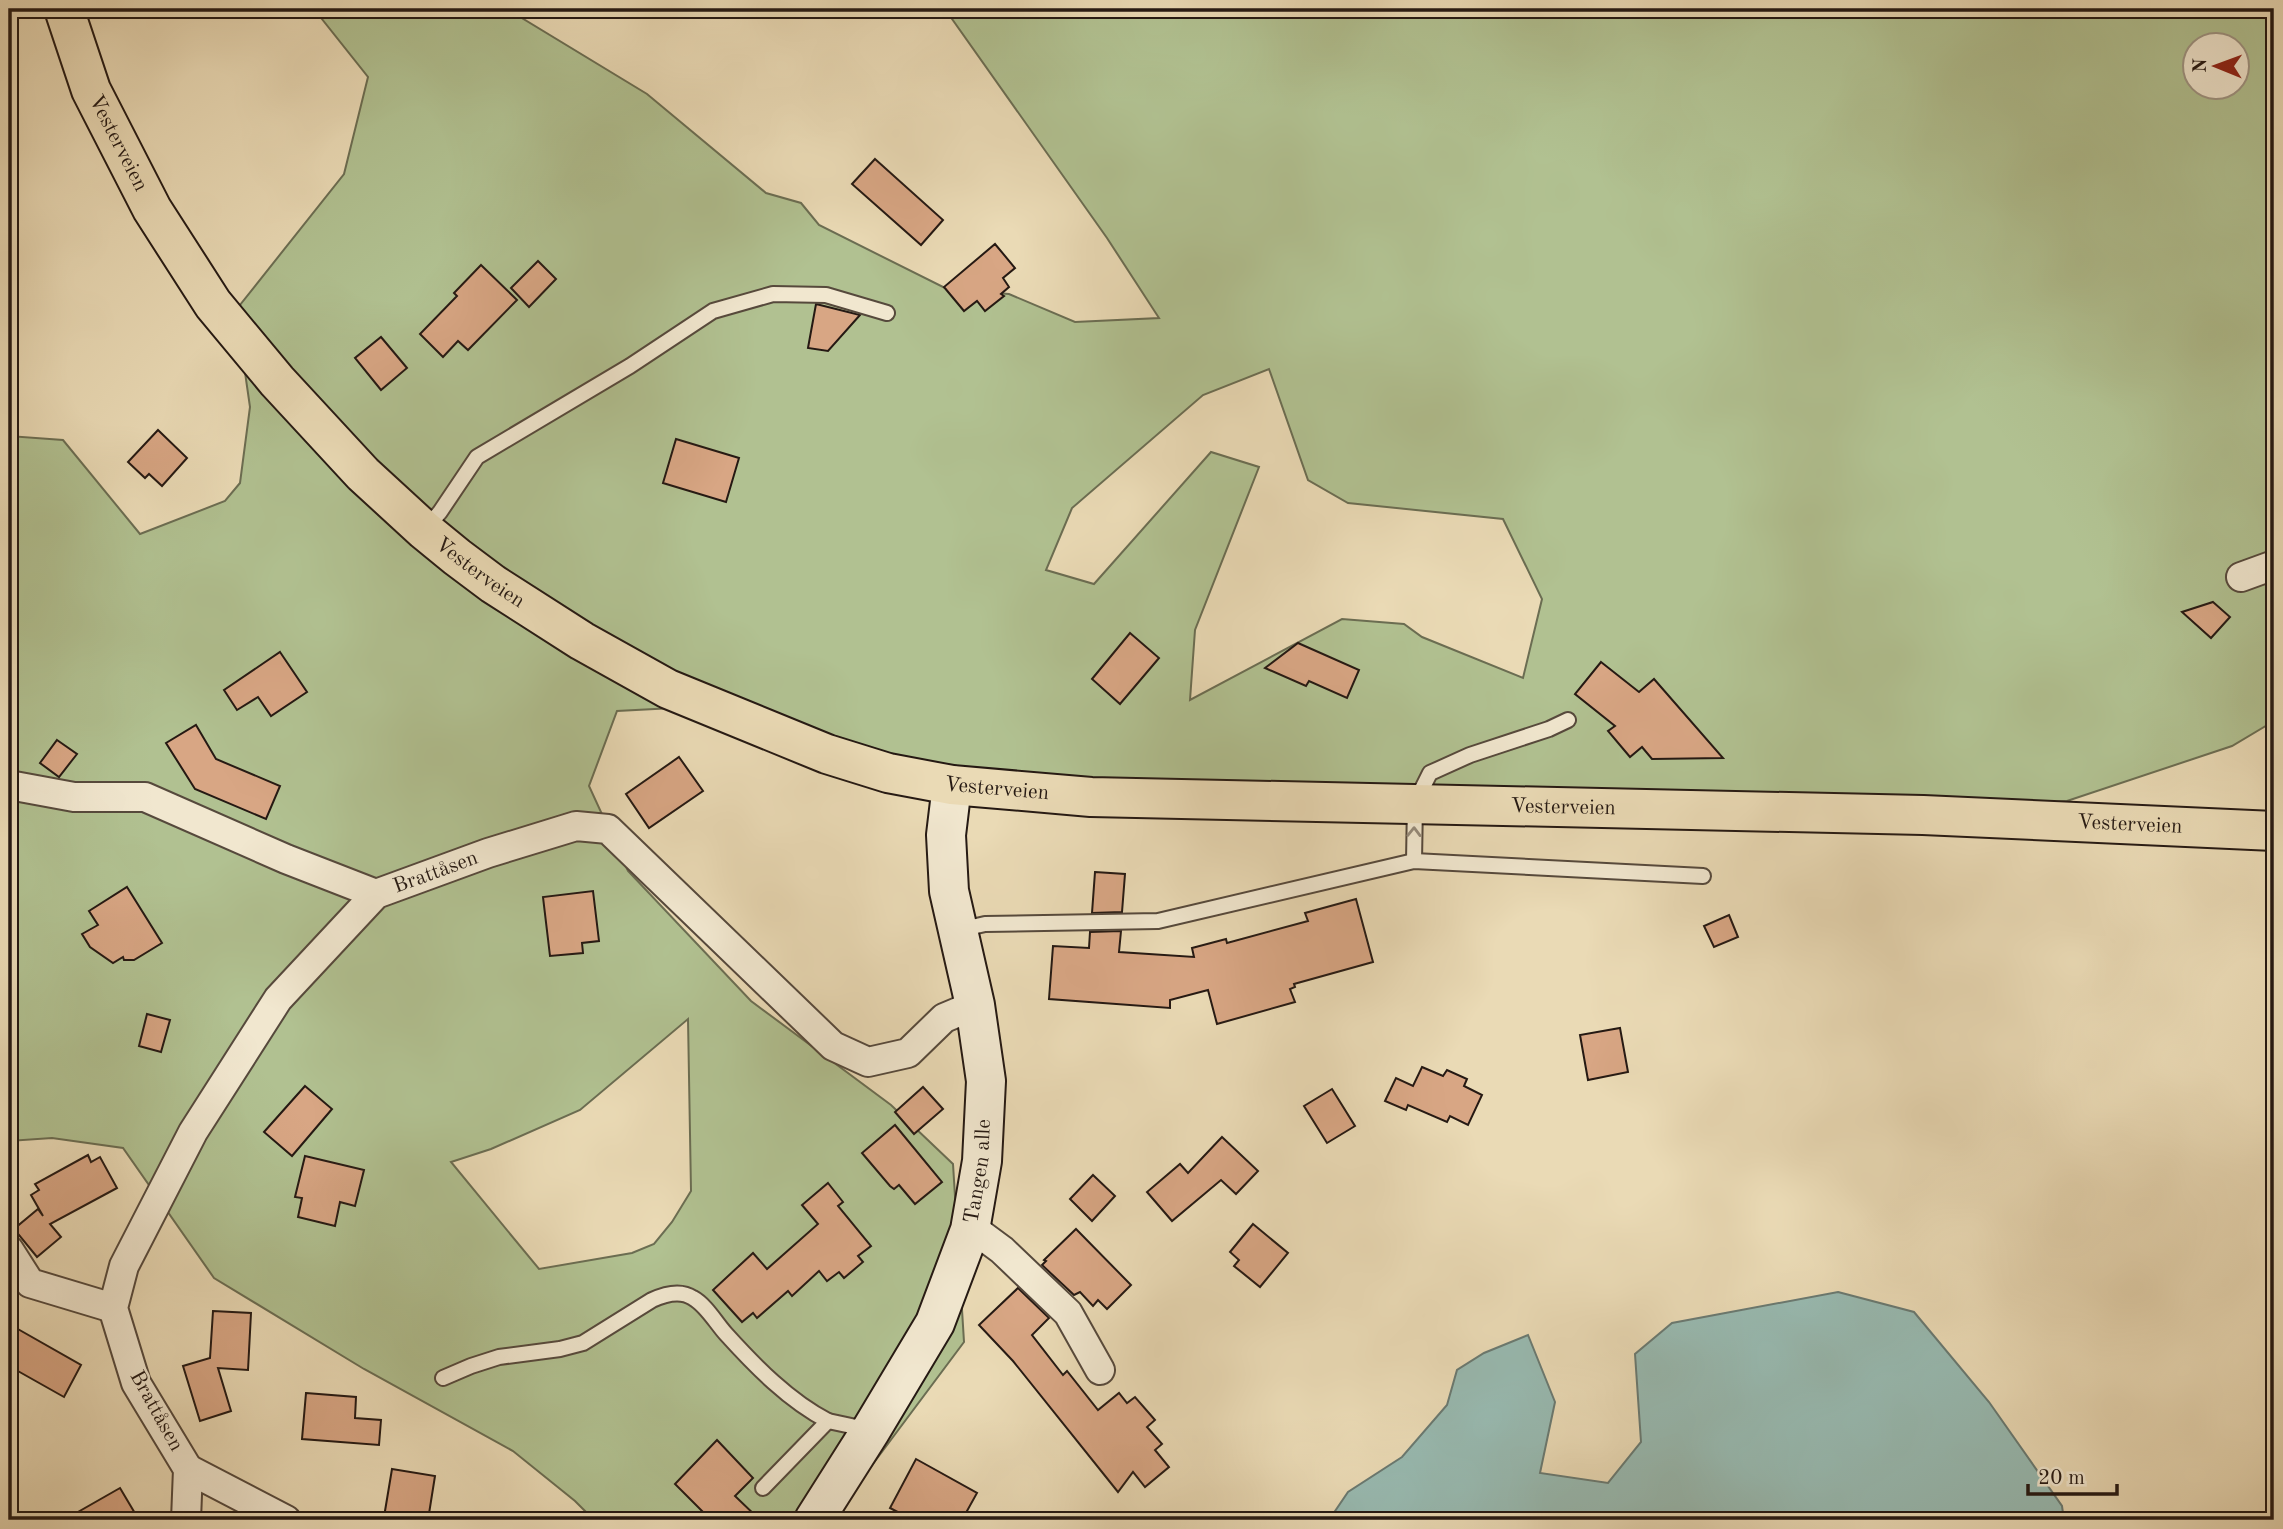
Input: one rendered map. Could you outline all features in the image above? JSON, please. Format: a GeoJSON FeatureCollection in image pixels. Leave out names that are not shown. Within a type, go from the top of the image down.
{"type":"FeatureCollection","features":[{"type":"Feature","properties":{"kind":"main road","name":"Vesterveien"},"geometry":{"type":"LineString","coordinates":[[64,9],[91,90],[152,209],[213,304],[277,382],[363,474],[424,530],[493,584],[582,641],[668,689],[827,754],[888,773],[952,785],[1091,797],[1923,815],[2274,831]]}},
{"type":"Feature","properties":{"kind":"main road","name":"Tangen alle"},"geometry":{"type":"LineString","coordinates":[[814,1520],[935,1323],[970,1230],[982,1161],[986,1081],[975,1004],[949,891],[946,835],[952,785]]}},
{"type":"Feature","properties":{"kind":"street"},"geometry":{"type":"LineString","coordinates":[[2241,577],[2274,565]]}},
{"type":"Feature","properties":{"kind":"street"},"geometry":{"type":"LineString","coordinates":[[9,785],[74,797],[145,797],[286,859],[376,894]]}},
{"type":"Feature","properties":{"kind":"street","name":"Brattåsen"},"geometry":{"type":"LineString","coordinates":[[286,1520],[188,1469],[136,1383],[113,1308],[124,1266],[193,1132],[278,999],[376,894],[488,853],[576,826],[608,829],[834,1046],[868,1062],[908,1053],[944,1018],[975,1004]]}},
{"type":"Feature","properties":{"kind":"street"},"geometry":{"type":"LineString","coordinates":[[970,1230],[979,1233],[1002,1250],[1068,1313],[1100,1370]]}},
{"type":"Feature","properties":{"kind":"street"},"geometry":{"type":"LineString","coordinates":[[9,1250],[30,1283],[113,1308]]}},
{"type":"Feature","properties":{"kind":"street","name":"Brattåsen"},"geometry":{"type":"LineString","coordinates":[[186,1520],[188,1469]]}},
{"type":"Feature","properties":{"kind":"lane"},"geometry":{"type":"LineString","coordinates":[[424,530],[440,512],[477,457],[630,366],[713,311],[774,294],[826,295],[887,313]]}},
{"type":"Feature","properties":{"kind":"lane"},"geometry":{"type":"LineString","coordinates":[[1414,861],[1415,803],[1430,773],[1470,755],[1568,720]]}},
{"type":"Feature","properties":{"kind":"lane"},"geometry":{"type":"LineString","coordinates":[[958,930],[985,924],[1157,921],[1414,861],[1703,876]]}},
{"type":"Feature","properties":{"kind":"lane"},"geometry":{"type":"LineString","coordinates":[[443,1378],[499,1357],[560,1349],[583,1343],[652,1300],[664,1295],[682,1293],[695,1298],[760,1368],[808,1411],[828,1421],[871,1430]]}},
{"type":"Feature","properties":{"kind":"lane"},"geometry":{"type":"LineString","coordinates":[[764,1488],[828,1421]]}},
{"type":"Feature","properties":{"kind":"green space"},"geometry":{"type":"Polygon","coordinates":[[[314,9],[507,9],[647,94],[766,193],[801,203],[819,225],[947,289],[1009,294],[1075,322],[1159,318],[1107,238],[945,9],[2261,9],[2274,31],[2274,721],[2232,746],[2067,801],[1894,817],[856,768],[693,707],[617,711],[589,786],[628,871],[751,1001],[891,1105],[953,1164],[964,1342],[831,1520],[588,1520],[588,1514],[575,1501],[513,1451],[364,1369],[214,1278],[123,1148],[52,1138],[9,1141],[9,436],[63,440],[140,534],[225,501],[240,483],[250,407],[236,310],[344,174],[368,77],[314,9]],[[1269,369],[1203,395],[1072,508],[1046,570],[1094,584],[1211,452],[1259,467],[1195,630],[1190,700],[1342,619],[1404,624],[1422,637],[1523,678],[1542,599],[1503,519],[1348,503],[1308,480],[1269,369]],[[688,1019],[580,1110],[491,1149],[451,1162],[539,1269],[632,1253],[654,1244],[672,1222],[691,1191],[688,1019]]]}},
{"type":"Feature","properties":{"kind":"water"},"geometry":{"type":"Polygon","coordinates":[[[1838,1292],[1914,1312],[1989,1402],[2062,1506],[2064,1520],[1329,1520],[1348,1492],[1402,1457],[1447,1405],[1457,1370],[1484,1353],[1528,1335],[1555,1402],[1540,1473],[1608,1483],[1641,1442],[1635,1354],[1672,1323],[1838,1292]]]}},
{"type":"Feature","properties":{"kind":"building"},"geometry":{"type":"Polygon","coordinates":[[[875,159],[943,220],[921,245],[852,184],[875,159]]]}},
{"type":"Feature","properties":{"kind":"building"},"geometry":{"type":"Polygon","coordinates":[[[995,244],[1015,268],[1003,278],[1009,287],[1001,294],[1004,296],[985,311],[977,301],[964,311],[944,287],[995,244]]]}},
{"type":"Feature","properties":{"kind":"building"},"geometry":{"type":"Polygon","coordinates":[[[538,261],[556,279],[529,307],[511,288],[538,261]]]}},
{"type":"Feature","properties":{"kind":"building"},"geometry":{"type":"Polygon","coordinates":[[[481,265],[517,300],[468,350],[458,341],[443,357],[420,334],[457,296],[454,293],[481,265]]]}},
{"type":"Feature","properties":{"kind":"building"},"geometry":{"type":"Polygon","coordinates":[[[816,304],[860,315],[828,351],[808,348],[816,304]]]}},
{"type":"Feature","properties":{"kind":"building"},"geometry":{"type":"Polygon","coordinates":[[[381,337],[407,368],[381,390],[355,358],[381,337]]]}},
{"type":"Feature","properties":{"kind":"building"},"geometry":{"type":"Polygon","coordinates":[[[158,430],[187,458],[162,486],[149,474],[145,478],[128,462],[158,430]]]}},
{"type":"Feature","properties":{"kind":"building"},"geometry":{"type":"Polygon","coordinates":[[[676,439],[739,458],[726,502],[663,483],[676,439]]]}},
{"type":"Feature","properties":{"kind":"building"},"geometry":{"type":"Polygon","coordinates":[[[2213,602],[2230,617],[2211,638],[2182,612],[2213,602]]]}},
{"type":"Feature","properties":{"kind":"building"},"geometry":{"type":"Polygon","coordinates":[[[1130,633],[1159,658],[1120,704],[1092,679],[1130,633]]]}},
{"type":"Feature","properties":{"kind":"building"},"geometry":{"type":"Polygon","coordinates":[[[1298,643],[1359,670],[1347,698],[1309,681],[1306,686],[1265,668],[1298,643]]]}},
{"type":"Feature","properties":{"kind":"building"},"geometry":{"type":"Polygon","coordinates":[[[280,652],[307,692],[271,716],[258,697],[237,710],[224,690],[280,652]]]}},
{"type":"Feature","properties":{"kind":"building"},"geometry":{"type":"Polygon","coordinates":[[[1601,662],[1639,692],[1654,679],[1723,758],[1652,759],[1642,747],[1630,757],[1608,731],[1615,726],[1575,694],[1601,662]]]}},
{"type":"Feature","properties":{"kind":"building"},"geometry":{"type":"Polygon","coordinates":[[[196,725],[216,759],[280,786],[266,819],[195,789],[166,743],[196,725]]]}},
{"type":"Feature","properties":{"kind":"building"},"geometry":{"type":"Polygon","coordinates":[[[57,740],[77,754],[59,777],[40,763],[57,740]]]}},
{"type":"Feature","properties":{"kind":"building"},"geometry":{"type":"Polygon","coordinates":[[[679,757],[703,791],[649,828],[626,794],[679,757]]]}},
{"type":"Feature","properties":{"kind":"building"},"geometry":{"type":"Polygon","coordinates":[[[1095,872],[1125,874],[1122,912],[1092,913],[1095,872]]]}},
{"type":"Feature","properties":{"kind":"building"},"geometry":{"type":"Polygon","coordinates":[[[127,887],[162,943],[134,960],[124,960],[123,957],[113,963],[90,947],[82,934],[98,925],[89,911],[127,887]]]}},
{"type":"Feature","properties":{"kind":"building"},"geometry":{"type":"Polygon","coordinates":[[[593,891],[599,941],[582,943],[583,953],[550,956],[543,897],[593,891]]]}},
{"type":"Feature","properties":{"kind":"building"},"geometry":{"type":"Polygon","coordinates":[[[1356,899],[1373,962],[1294,984],[1295,987],[1290,989],[1295,1002],[1217,1024],[1208,990],[1170,1000],[1170,1008],[1049,999],[1053,946],[1089,948],[1090,932],[1121,931],[1119,952],[1194,957],[1192,948],[1226,939],[1227,943],[1308,921],[1305,913],[1356,899]]]}},
{"type":"Feature","properties":{"kind":"building"},"geometry":{"type":"Polygon","coordinates":[[[1729,915],[1738,937],[1714,947],[1704,926],[1729,915]]]}},
{"type":"Feature","properties":{"kind":"building"},"geometry":{"type":"Polygon","coordinates":[[[147,1014],[170,1020],[161,1052],[139,1046],[147,1014]]]}},
{"type":"Feature","properties":{"kind":"building"},"geometry":{"type":"Polygon","coordinates":[[[1620,1028],[1628,1072],[1588,1080],[1580,1035],[1620,1028]]]}},
{"type":"Feature","properties":{"kind":"building"},"geometry":{"type":"Polygon","coordinates":[[[1422,1067],[1443,1076],[1447,1070],[1467,1079],[1464,1086],[1482,1095],[1468,1125],[1450,1116],[1447,1122],[1408,1105],[1406,1110],[1385,1101],[1396,1078],[1413,1086],[1422,1067]]]}},
{"type":"Feature","properties":{"kind":"building"},"geometry":{"type":"Polygon","coordinates":[[[305,1086],[332,1109],[292,1156],[264,1132],[305,1086]]]}},
{"type":"Feature","properties":{"kind":"building"},"geometry":{"type":"Polygon","coordinates":[[[923,1087],[943,1109],[914,1134],[895,1112],[923,1087]]]}},
{"type":"Feature","properties":{"kind":"building"},"geometry":{"type":"Polygon","coordinates":[[[1332,1089],[1355,1126],[1327,1143],[1304,1106],[1332,1089]]]}},
{"type":"Feature","properties":{"kind":"building"},"geometry":{"type":"Polygon","coordinates":[[[895,1125],[942,1182],[915,1204],[899,1185],[894,1189],[890,1186],[862,1153],[895,1125]]]}},
{"type":"Feature","properties":{"kind":"building"},"geometry":{"type":"Polygon","coordinates":[[[1222,1137],[1258,1171],[1236,1194],[1221,1180],[1172,1221],[1147,1192],[1180,1164],[1188,1173],[1222,1137]]]}},
{"type":"Feature","properties":{"kind":"building"},"geometry":{"type":"Polygon","coordinates":[[[88,1155],[91,1162],[100,1157],[117,1188],[50,1224],[61,1237],[37,1257],[14,1229],[38,1209],[43,1216],[31,1195],[39,1190],[35,1184],[88,1155]]]}},
{"type":"Feature","properties":{"kind":"building"},"geometry":{"type":"Polygon","coordinates":[[[305,1156],[364,1170],[355,1206],[340,1202],[335,1226],[298,1217],[302,1198],[295,1197],[305,1156]]]}},
{"type":"Feature","properties":{"kind":"building"},"geometry":{"type":"Polygon","coordinates":[[[1093,1175],[1115,1196],[1092,1221],[1070,1199],[1093,1175]]]}},
{"type":"Feature","properties":{"kind":"building"},"geometry":{"type":"Polygon","coordinates":[[[828,1183],[843,1202],[838,1206],[871,1246],[858,1256],[863,1262],[844,1278],[839,1272],[827,1281],[819,1271],[792,1296],[788,1291],[757,1318],[753,1313],[742,1322],[713,1290],[753,1253],[767,1269],[818,1224],[802,1205],[828,1183]]]}},
{"type":"Feature","properties":{"kind":"building"},"geometry":{"type":"Polygon","coordinates":[[[1253,1224],[1288,1253],[1260,1287],[1234,1266],[1239,1260],[1230,1252],[1253,1224]]]}},
{"type":"Feature","properties":{"kind":"building"},"geometry":{"type":"Polygon","coordinates":[[[1076,1229],[1131,1285],[1107,1309],[1098,1300],[1093,1306],[1080,1292],[1074,1295],[1042,1265],[1076,1229]]]}},
{"type":"Feature","properties":{"kind":"building"},"geometry":{"type":"Polygon","coordinates":[[[1018,1288],[1049,1318],[1032,1335],[1063,1375],[1067,1371],[1098,1410],[1119,1393],[1127,1403],[1135,1397],[1155,1420],[1147,1427],[1162,1444],[1155,1450],[1169,1467],[1145,1487],[1133,1472],[1118,1492],[1013,1361],[979,1325],[1018,1288]]]}},
{"type":"Feature","properties":{"kind":"building"},"geometry":{"type":"Polygon","coordinates":[[[213,1311],[251,1313],[248,1370],[218,1368],[231,1411],[200,1421],[183,1366],[210,1358],[213,1311]]]}},
{"type":"Feature","properties":{"kind":"building"},"geometry":{"type":"Polygon","coordinates":[[[9,1324],[81,1365],[64,1397],[9,1366],[9,1324]]]}},
{"type":"Feature","properties":{"kind":"building"},"geometry":{"type":"Polygon","coordinates":[[[306,1393],[356,1397],[355,1418],[381,1420],[379,1445],[302,1439],[306,1393]]]}},
{"type":"Feature","properties":{"kind":"building"},"geometry":{"type":"Polygon","coordinates":[[[717,1440],[753,1478],[735,1496],[760,1520],[711,1520],[675,1484],[717,1440]]]}},
{"type":"Feature","properties":{"kind":"building"},"geometry":{"type":"Polygon","coordinates":[[[916,1459],[977,1493],[962,1520],[913,1520],[890,1508],[916,1459]]]}},
{"type":"Feature","properties":{"kind":"building"},"geometry":{"type":"Polygon","coordinates":[[[392,1469],[435,1476],[428,1520],[384,1517],[392,1469]]]}},
{"type":"Feature","properties":{"kind":"building"},"geometry":{"type":"Polygon","coordinates":[[[120,1488],[139,1520],[64,1520],[120,1488]]]}}]}
